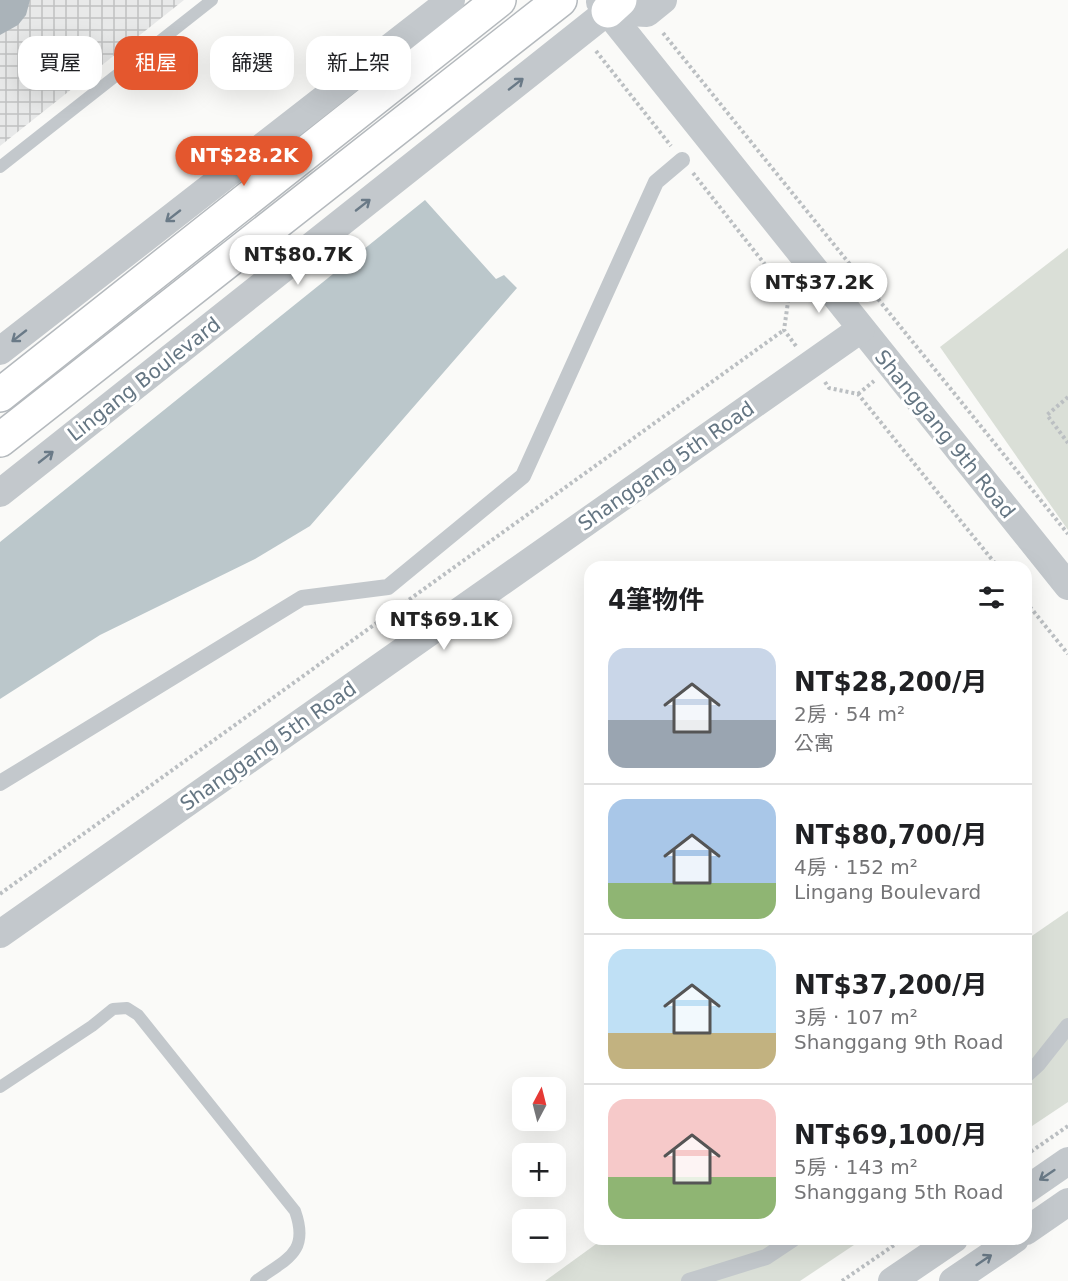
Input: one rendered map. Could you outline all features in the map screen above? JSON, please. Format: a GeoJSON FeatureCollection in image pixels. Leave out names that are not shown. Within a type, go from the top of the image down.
{"type":"FeatureCollection","features":[{"type":"Feature","properties":{"kind":"highway"},"geometry":{"type":"LineString","coordinates":[[0,395],[499,0]]}},
{"type":"Feature","properties":{"kind":"highway"},"geometry":{"type":"LineString","coordinates":[[0,440],[560,0]]}},
{"type":"Feature","properties":{"kind":"street"},"geometry":{"type":"LineString","coordinates":[[0,351],[451,0]]}},
{"type":"Feature","properties":{"kind":"street"},"geometry":{"type":"LineString","coordinates":[[0,409],[518,0]]}},
{"type":"Feature","properties":{"kind":"street"},"geometry":{"type":"LineString","coordinates":[[0,429],[542,0]]}},
{"type":"Feature","properties":{"kind":"street","name":"Lingang Boulevard"},"geometry":{"type":"LineString","coordinates":[[0,493],[568,43],[627,5]]}},
{"type":"Feature","properties":{"kind":"street","name":"Shanggang 9th Road"},"geometry":{"type":"LineString","coordinates":[[627,5],[861,330],[1068,586]]}},
{"type":"Feature","properties":{"kind":"street"},"geometry":{"type":"LineString","coordinates":[[0,783],[302,598],[388,587],[523,476],[656,182],[682,160]]}},
{"type":"Feature","properties":{"kind":"street","name":"Shanggang 5th Road"},"geometry":{"type":"LineString","coordinates":[[0,934],[861,330]]}},
{"type":"Feature","properties":{"kind":"street"},"geometry":{"type":"LineString","coordinates":[[1032,1070],[1068,1026]]}},
{"type":"Feature","properties":{"kind":"street"},"geometry":{"type":"LineString","coordinates":[[1032,1186],[1068,1161]]}},
{"type":"Feature","properties":{"kind":"street"},"geometry":{"type":"LineString","coordinates":[[1032,1227],[1068,1203]]}},
{"type":"Feature","properties":{"kind":"street"},"geometry":{"type":"LineString","coordinates":[[689,1281],[765,1257],[784,1245]]}},
{"type":"Feature","properties":{"kind":"street"},"geometry":{"type":"LineString","coordinates":[[892,1281],[945,1245]]}},
{"type":"Feature","properties":{"kind":"street"},"geometry":{"type":"LineString","coordinates":[[953,1281],[1005,1245]]}},
{"type":"Feature","properties":{"kind":"lane"},"geometry":{"type":"LineString","coordinates":[[0,167],[212,0]]}},
{"type":"Feature","properties":{"kind":"lane"},"geometry":{"type":"LineString","coordinates":[[0,1087],[92,1026],[113,1009],[127,1008],[138,1015],[295,1211],[302,1230],[296,1252],[256,1281]]}},
{"type":"Feature","properties":{"kind":"path"},"geometry":{"type":"LineString","coordinates":[[627,5],[1068,534]]}},
{"type":"Feature","properties":{"kind":"path"},"geometry":{"type":"LineString","coordinates":[[0,894],[784,330],[789,295],[597,52],[568,43]]}},
{"type":"Feature","properties":{"kind":"path"},"geometry":{"type":"LineString","coordinates":[[829,388],[858,394],[993,561]]}},
{"type":"Feature","properties":{"kind":"path"},"geometry":{"type":"LineString","coordinates":[[1068,397],[1047,415],[1068,442]]}},
{"type":"Feature","properties":{"kind":"path"},"geometry":{"type":"LineString","coordinates":[[1032,609],[1068,654]]}},
{"type":"Feature","properties":{"kind":"path"},"geometry":{"type":"LineString","coordinates":[[1032,1151],[1068,1126]]}},
{"type":"Feature","properties":{"kind":"path"},"geometry":{"type":"LineString","coordinates":[[842,1281],[894,1245]]}},
{"type":"Feature","properties":{"kind":"shaded area"},"geometry":{"type":"Polygon","coordinates":[[[0,0],[184,0],[139,36],[114,36],[114,56],[102,65],[102,36],[18,36],[18,90],[71,90],[0,146],[0,0]]]}},
{"type":"Feature","properties":{"kind":"shaded area"},"geometry":{"type":"Polygon","coordinates":[[[425,200],[496,279],[504,275],[517,288],[310,526],[255,559],[100,635],[0,699],[0,542],[425,200]]]}},
{"type":"Feature","properties":{"kind":"shaded area"},"geometry":{"type":"Polygon","coordinates":[[[1068,248],[1068,530],[940,347],[1068,248]]]}},
{"type":"Feature","properties":{"kind":"shaded area"},"geometry":{"type":"Polygon","coordinates":[[[1068,911],[1068,1102],[1032,1126],[1032,936],[1068,911]]]}},
{"type":"Feature","properties":{"kind":"shaded area"},"geometry":{"type":"Polygon","coordinates":[[[595,1245],[854,1245],[800,1281],[545,1281],[595,1245]]]}},
{"type":"Feature","properties":{"kind":"building"},"geometry":{"type":"Polygon","coordinates":[[[0,0],[30,0],[26,15],[18,25],[0,35],[0,0]]]}}]}
